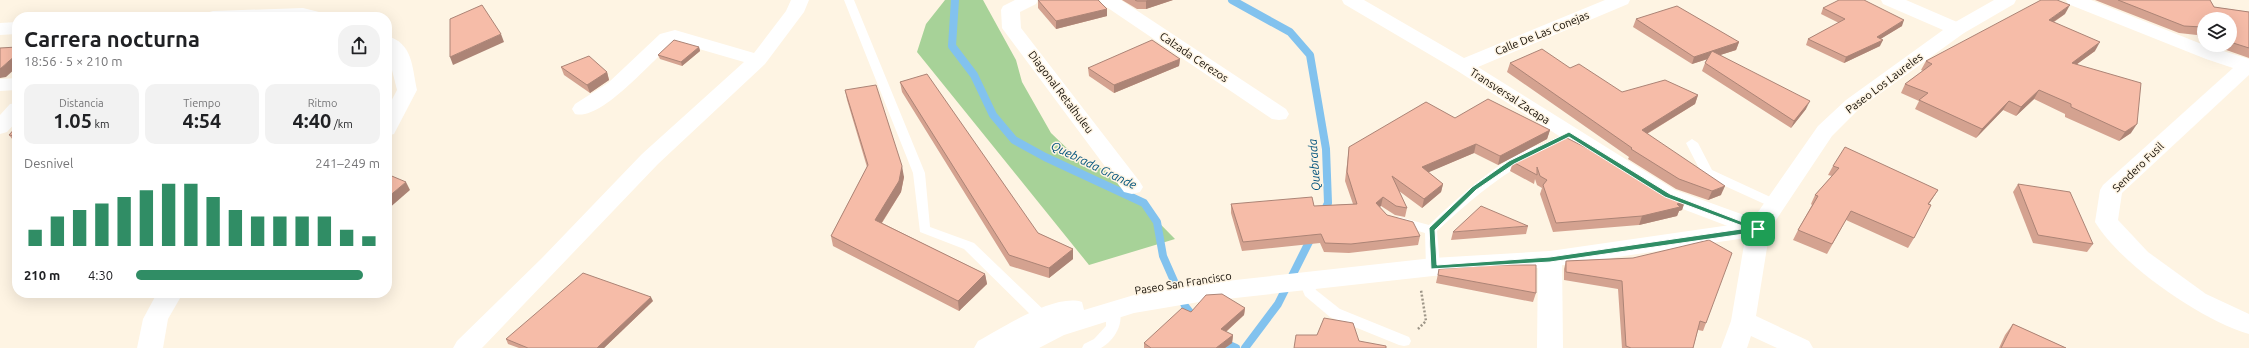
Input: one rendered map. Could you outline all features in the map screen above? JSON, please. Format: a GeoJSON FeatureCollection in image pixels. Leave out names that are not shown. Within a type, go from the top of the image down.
{"type":"FeatureCollection","features":[{"type":"Feature","properties":{"kind":"street"},"geometry":{"type":"LineString","coordinates":[[466,348],[550,264],[650,159],[758,60],[795,12],[800,0]]}},
{"type":"Feature","properties":{"kind":"street","name":"Diagonal Retalhuleu"},"geometry":{"type":"LineString","coordinates":[[1029,0],[1010,10],[1012,28],[1132,187]]}},
{"type":"Feature","properties":{"kind":"street","name":"Calzada Cerezos"},"geometry":{"type":"LineString","coordinates":[[1109,0],[1279,114]]}},
{"type":"Feature","properties":{"kind":"street","name":"Transversal Zacapa"},"geometry":{"type":"LineString","coordinates":[[1351,0],[1462,66],[1558,139],[1667,195],[1758,229]]}},
{"type":"Feature","properties":{"kind":"street"},"geometry":{"type":"LineString","coordinates":[[1890,0],[1957,29]]}},
{"type":"Feature","properties":{"kind":"street","name":"Paseo Los Laureles"},"geometry":{"type":"LineString","coordinates":[[1734,348],[1743,321],[1758,229],[1825,131],[1853,104],[1957,29],[2007,0]]}},
{"type":"Feature","properties":{"kind":"street"},"geometry":{"type":"LineString","coordinates":[[2075,0],[2213,55],[2248,66]]}},
{"type":"Feature","properties":{"kind":"street","name":"Calle De Las Conejas"},"geometry":{"type":"LineString","coordinates":[[1462,66],[1608,2]]}},
{"type":"Feature","properties":{"kind":"street"},"geometry":{"type":"LineString","coordinates":[[0,29],[12,28]]}},
{"type":"Feature","properties":{"kind":"street"},"geometry":{"type":"LineString","coordinates":[[582,109],[615,87],[667,38],[675,36],[758,60]]}},
{"type":"Feature","properties":{"kind":"street"},"geometry":{"type":"LineString","coordinates":[[392,45],[398,49],[407,90],[392,119]]}},
{"type":"Feature","properties":{"kind":"street","name":"Sendero Fusil"},"geometry":{"type":"LineString","coordinates":[[2248,66],[2111,190],[2106,222],[2140,258],[2191,295],[2249,325]]}},
{"type":"Feature","properties":{"kind":"street"},"geometry":{"type":"LineString","coordinates":[[0,85],[12,84]]}},
{"type":"Feature","properties":{"kind":"street"},"geometry":{"type":"LineString","coordinates":[[0,127],[12,114]]}},
{"type":"Feature","properties":{"kind":"street","name":"Paseo San Francisco"},"geometry":{"type":"LineString","coordinates":[[987,348],[1042,317],[1126,302],[1303,278],[1550,259],[1758,229]]}},
{"type":"Feature","properties":{"kind":"street"},"geometry":{"type":"LineString","coordinates":[[1550,259],[1550,348]]}},
{"type":"Feature","properties":{"kind":"street"},"geometry":{"type":"LineString","coordinates":[[150,348],[150,333],[161,305],[167,298]]}},
{"type":"Feature","properties":{"kind":"street","name":"Paseo San Francisco"},"geometry":{"type":"LineString","coordinates":[[1017,348],[1055,328],[1126,302]]}},
{"type":"Feature","properties":{"kind":"street"},"geometry":{"type":"LineString","coordinates":[[1743,321],[1800,348]]}},
{"type":"Feature","properties":{"kind":"lane"},"geometry":{"type":"LineString","coordinates":[[849,0],[918,173],[924,229],[969,246],[1042,317]]}},
{"type":"Feature","properties":{"kind":"lane"},"geometry":{"type":"LineString","coordinates":[[1433,267],[1431,230],[1474,189],[1511,163],[1558,139]]}},
{"type":"Feature","properties":{"kind":"lane"},"geometry":{"type":"LineString","coordinates":[[1692,143],[1707,173],[1775,204]]}},
{"type":"Feature","properties":{"kind":"lane"},"geometry":{"type":"LineString","coordinates":[[1386,215],[1390,219],[1431,230]]}},
{"type":"Feature","properties":{"kind":"lane"},"geometry":{"type":"LineString","coordinates":[[1303,278],[1310,293],[1335,313],[1404,341]]}},
{"type":"Feature","properties":{"kind":"lane"},"geometry":{"type":"LineString","coordinates":[[1089,348],[1099,343],[1113,327],[1126,302]]}},
{"type":"Feature","properties":{"kind":"path"},"geometry":{"type":"LineString","coordinates":[[1404,341],[1426,321],[1424,299]]}},
{"type":"Feature","properties":{"kind":"green space"},"geometry":{"type":"Polygon","coordinates":[[[945,0],[983,0],[1016,60],[1022,82],[1051,133],[1075,156],[1109,172],[1175,239],[1089,265],[917,52],[926,24],[945,0]]]}},
{"type":"Feature","properties":{"kind":"building"},"geometry":{"type":"Polygon","coordinates":[[[1038,0],[1098,0],[1107,9],[1056,21],[1038,0]]]}},
{"type":"Feature","properties":{"kind":"building"},"geometry":{"type":"Polygon","coordinates":[[[1135,0],[1149,0],[1137,1],[1135,0]]]}},
{"type":"Feature","properties":{"kind":"building"},"geometry":{"type":"Polygon","coordinates":[[[1839,0],[1864,0],[1904,20],[1877,37],[1883,40],[1846,57],[1808,39],[1845,19],[1823,8],[1839,0]]]}},
{"type":"Feature","properties":{"kind":"building"},"geometry":{"type":"Polygon","coordinates":[[[2041,0],[2057,0],[2070,5],[2049,20],[2100,42],[2072,63],[2141,83],[2137,124],[2125,132],[2071,107],[2071,104],[2039,90],[2021,107],[2009,101],[1982,129],[1919,100],[1928,93],[1905,84],[1932,64],[1926,61],[2041,0]]]}},
{"type":"Feature","properties":{"kind":"building"},"geometry":{"type":"Polygon","coordinates":[[[2118,0],[2210,0],[2214,7],[2249,12],[2249,48],[2237,44],[2237,12],[2197,12],[2197,27],[2184,26],[2118,0]]]}},
{"type":"Feature","properties":{"kind":"building"},"geometry":{"type":"Polygon","coordinates":[[[482,5],[501,34],[450,57],[450,19],[482,5]]]}},
{"type":"Feature","properties":{"kind":"building"},"geometry":{"type":"Polygon","coordinates":[[[1677,6],[1739,42],[1694,57],[1636,19],[1677,6]]]}},
{"type":"Feature","properties":{"kind":"building"},"geometry":{"type":"Polygon","coordinates":[[[674,40],[699,47],[681,62],[658,55],[674,40]]]}},
{"type":"Feature","properties":{"kind":"building"},"geometry":{"type":"Polygon","coordinates":[[[1152,40],[1180,59],[1114,85],[1088,68],[1152,40]]]}},
{"type":"Feature","properties":{"kind":"building"},"geometry":{"type":"Polygon","coordinates":[[[12,47],[12,58],[0,69],[0,48],[12,47]]]}},
{"type":"Feature","properties":{"kind":"building"},"geometry":{"type":"Polygon","coordinates":[[[1542,49],[1570,68],[1579,64],[1622,92],[1665,80],[1698,95],[1642,130],[1725,186],[1712,191],[1679,179],[1631,149],[1632,148],[1510,63],[1542,49]]]}},
{"type":"Feature","properties":{"kind":"building"},"geometry":{"type":"Polygon","coordinates":[[[1712,51],[1810,101],[1794,121],[1705,63],[1712,51]]]}},
{"type":"Feature","properties":{"kind":"building"},"geometry":{"type":"Polygon","coordinates":[[[589,56],[607,72],[587,85],[561,67],[589,56]]]}},
{"type":"Feature","properties":{"kind":"building"},"geometry":{"type":"Polygon","coordinates":[[[927,74],[1038,233],[1073,249],[1049,268],[1009,255],[900,82],[927,74]]]}},
{"type":"Feature","properties":{"kind":"building"},"geometry":{"type":"Polygon","coordinates":[[[876,85],[902,166],[899,181],[875,220],[985,274],[958,301],[831,236],[868,165],[845,90],[876,85]]]}},
{"type":"Feature","properties":{"kind":"building"},"geometry":{"type":"Polygon","coordinates":[[[1488,99],[1550,130],[1500,156],[1476,144],[1422,167],[1443,184],[1424,199],[1392,176],[1407,208],[1396,206],[1383,197],[1376,203],[1387,215],[1413,222],[1420,236],[1351,244],[1325,243],[1321,234],[1243,242],[1231,204],[1312,197],[1314,206],[1357,204],[1347,172],[1349,147],[1426,102],[1455,118],[1488,99]]]}},
{"type":"Feature","properties":{"kind":"building"},"geometry":{"type":"Polygon","coordinates":[[[1563,136],[1616,163],[1662,192],[1685,201],[1677,204],[1680,207],[1642,216],[1556,223],[1543,185],[1547,180],[1540,176],[1537,167],[1537,175],[1513,162],[1563,136]]]}},
{"type":"Feature","properties":{"kind":"building"},"geometry":{"type":"Polygon","coordinates":[[[1845,147],[1938,190],[1928,204],[1931,205],[1914,238],[1851,211],[1832,244],[1798,230],[1818,196],[1815,195],[1839,168],[1833,166],[1845,147]]]}},
{"type":"Feature","properties":{"kind":"building"},"geometry":{"type":"Polygon","coordinates":[[[392,176],[406,182],[392,194],[392,176]]]}},
{"type":"Feature","properties":{"kind":"building"},"geometry":{"type":"Polygon","coordinates":[[[2018,184],[2070,192],[2093,244],[2038,235],[2018,184]]]}},
{"type":"Feature","properties":{"kind":"building"},"geometry":{"type":"Polygon","coordinates":[[[1481,206],[1528,226],[1453,232],[1481,206]]]}},
{"type":"Feature","properties":{"kind":"building"},"geometry":{"type":"Polygon","coordinates":[[[1709,240],[1732,253],[1706,323],[1700,321],[1693,348],[1631,348],[1626,346],[1622,281],[1566,272],[1566,261],[1633,258],[1709,240]]]}},
{"type":"Feature","properties":{"kind":"building"},"geometry":{"type":"Polygon","coordinates":[[[1492,265],[1536,265],[1536,293],[1438,275],[1439,269],[1492,265]]]}},
{"type":"Feature","properties":{"kind":"building"},"geometry":{"type":"Polygon","coordinates":[[[583,273],[651,297],[597,348],[528,348],[506,339],[583,273]]]}},
{"type":"Feature","properties":{"kind":"building"},"geometry":{"type":"Polygon","coordinates":[[[1222,294],[1245,308],[1221,329],[1233,335],[1216,348],[1151,348],[1144,343],[1182,308],[1191,312],[1206,295],[1222,294]]]}},
{"type":"Feature","properties":{"kind":"building"},"geometry":{"type":"Polygon","coordinates":[[[1324,318],[1353,323],[1359,341],[1386,346],[1386,348],[1294,348],[1296,335],[1317,335],[1324,318]]]}},
{"type":"Feature","properties":{"kind":"building"},"geometry":{"type":"Polygon","coordinates":[[[2013,324],[2066,348],[2001,348],[2013,324]]]}},
{"type":"Feature","properties":{"kind":"waterway","name":"Quebrada Grande"},"geometry":{"type":"LineString","coordinates":[[955,0],[952,46],[974,75],[993,115],[1014,140],[1045,157],[1144,203],[1157,222],[1163,256],[1185,306],[1195,319]]}},
{"type":"Feature","properties":{"kind":"waterway","name":"Quebrada"},"geometry":{"type":"LineString","coordinates":[[1232,0],[1290,32],[1310,55],[1326,149],[1328,203],[1322,215]]}},
{"type":"Feature","properties":{"kind":"waterway","name":"Quebrada"},"geometry":{"type":"LineString","coordinates":[[1245,348],[1278,304],[1313,234]]}},
{"type":"Feature","properties":{"kind":"waterway","name":"Quebrada Grande"},"geometry":{"type":"LineString","coordinates":[[1220,341],[1236,348]]}},
{"type":"Feature","properties":{"kind":"route"},"geometry":{"type":"LineString","coordinates":[[1569,134],[1667,195],[1758,229],[1550,259],[1433,267],[1431,230],[1474,189],[1511,163],[1569,134]]}}]}
